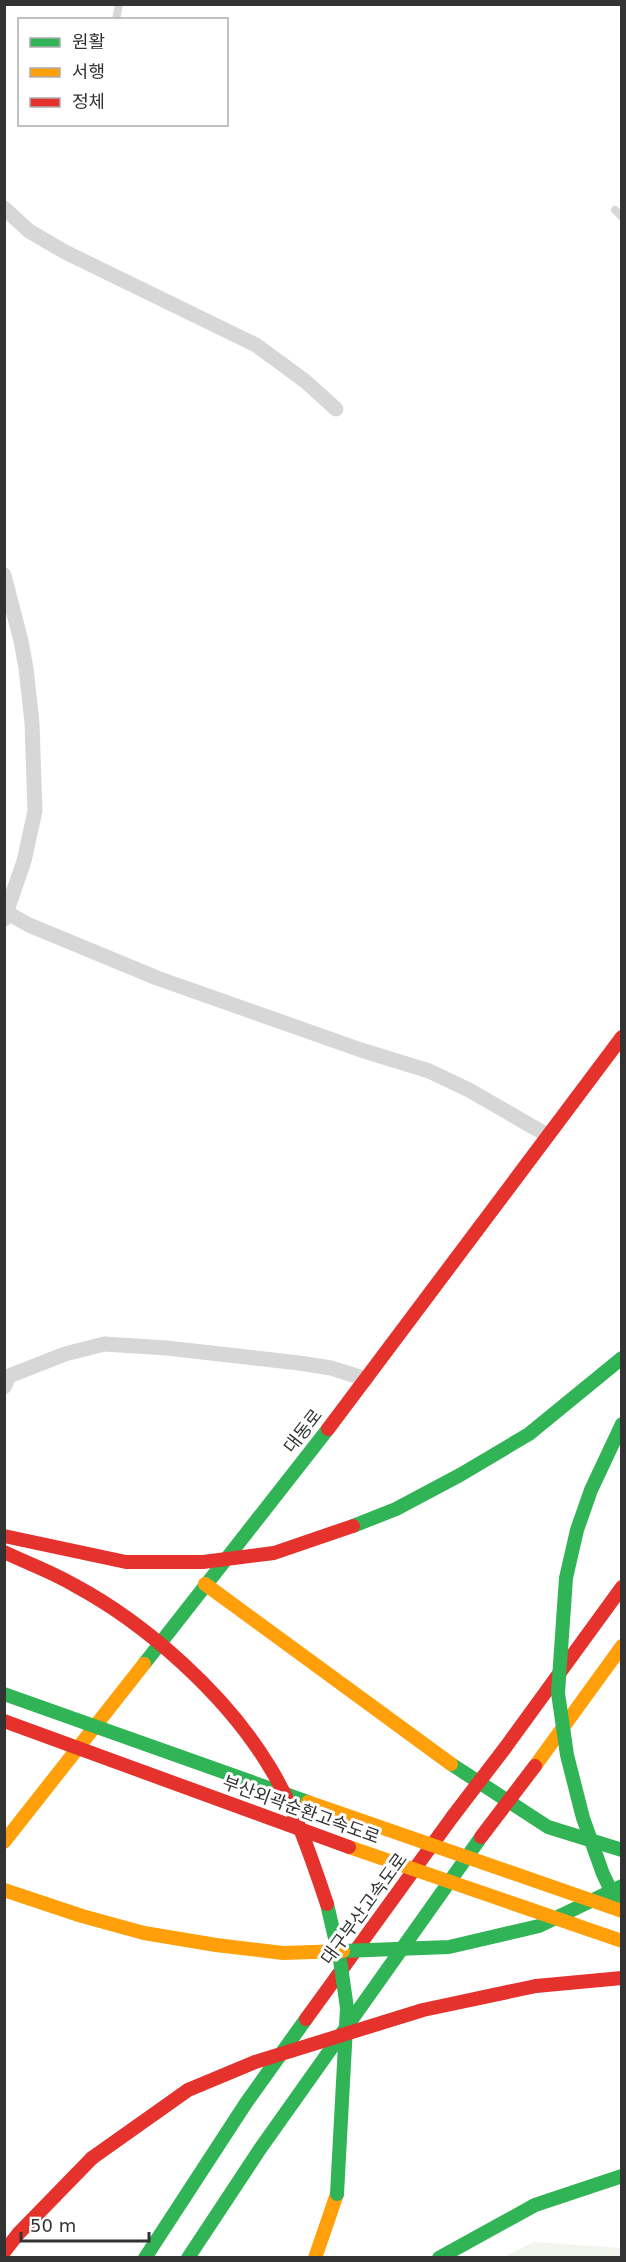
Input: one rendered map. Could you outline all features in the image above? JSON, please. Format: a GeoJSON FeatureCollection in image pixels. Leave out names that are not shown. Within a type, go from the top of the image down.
{"type":"FeatureCollection","features":[{"type":"Feature","properties":{"kind":"main road","name":"대동로"},"geometry":{"type":"LineString","coordinates":[[4,1842],[94,1730],[366,1379],[621,1037]]}},
{"type":"Feature","properties":{"kind":"main road"},"geometry":{"type":"LineString","coordinates":[[4,1536],[126,1562],[203,1562],[274,1553],[338,1533],[396,1509],[460,1475],[529,1434],[621,1358]]}},
{"type":"Feature","properties":{"kind":"main road"},"geometry":{"type":"LineString","coordinates":[[621,1424],[591,1490],[577,1530],[566,1578],[558,1693],[567,1755],[583,1818],[603,1874],[621,1912]]}},
{"type":"Feature","properties":{"kind":"main road"},"geometry":{"type":"LineString","coordinates":[[4,1552],[75,1585],[144,1630],[198,1677],[233,1716],[269,1766],[306,1842],[329,1910],[347,2008],[338,2194],[315,2258]]}},
{"type":"Feature","properties":{"kind":"main road"},"geometry":{"type":"LineString","coordinates":[[205,1584],[457,1769],[548,1827],[621,1850]]}},
{"type":"Feature","properties":{"kind":"main road","name":"대구부산고속도로"},"geometry":{"type":"LineString","coordinates":[[144,2258],[246,2103],[621,1587]]}},
{"type":"Feature","properties":{"kind":"main road"},"geometry":{"type":"LineString","coordinates":[[188,2258],[260,2149],[481,1837],[621,1646]]}},
{"type":"Feature","properties":{"kind":"main road","name":"부산외곽순환고속도로"},"geometry":{"type":"LineString","coordinates":[[4,1694],[621,1912]]}},
{"type":"Feature","properties":{"kind":"main road","name":"부산외곽순환고속도로"},"geometry":{"type":"LineString","coordinates":[[4,1721],[307,1832],[621,1941]]}},
{"type":"Feature","properties":{"kind":"main road"},"geometry":{"type":"LineString","coordinates":[[4,1890],[82,1916],[144,1933],[216,1946],[283,1953],[449,1947],[539,1926],[621,1886]]}},
{"type":"Feature","properties":{"kind":"main road"},"geometry":{"type":"LineString","coordinates":[[4,2252],[92,2158],[188,2090],[255,2062],[423,2010],[536,1986],[621,1978]]}},
{"type":"Feature","properties":{"kind":"main road"},"geometry":{"type":"LineString","coordinates":[[439,2258],[535,2205],[621,2176]]}},
{"type":"Feature","properties":{"kind":"street"},"geometry":{"type":"LineString","coordinates":[[4,208],[29,231],[65,252],[256,345],[305,381],[336,409]]}},
{"type":"Feature","properties":{"kind":"street"},"geometry":{"type":"LineString","coordinates":[[4,575],[26,668],[32,723],[34,800],[24,861],[5,914],[157,978],[361,1050],[429,1071],[470,1090],[547,1135]]}},
{"type":"Feature","properties":{"kind":"street"},"geometry":{"type":"LineString","coordinates":[[6,1377],[65,1354],[104,1344],[167,1348],[299,1363],[331,1368],[366,1379]]}},
{"type":"Feature","properties":{"kind":"lane"},"geometry":{"type":"LineString","coordinates":[[615,210],[621,217]]}},
{"type":"Feature","properties":{"kind":"shaded area"},"geometry":{"type":"Polygon","coordinates":[[[534,2242],[621,2248],[621,2257],[503,2257],[534,2242]]]}},
{"type":"Feature","properties":{"kind":"traffic: fast"},"geometry":{"type":"LineString","coordinates":[[353,1526],[396,1509],[460,1475],[529,1434],[622,1358]]}},
{"type":"Feature","properties":{"kind":"traffic: fast"},"geometry":{"type":"LineString","coordinates":[[618,1905],[603,1874],[583,1818],[567,1755],[558,1693],[566,1578],[577,1530],[591,1490],[622,1424]]}},
{"type":"Feature","properties":{"kind":"traffic: fast"},"geometry":{"type":"LineString","coordinates":[[144,1664],[328,1429]]}},
{"type":"Feature","properties":{"kind":"traffic: fast"},"geometry":{"type":"LineString","coordinates":[[4,1694],[308,1802]]}},
{"type":"Feature","properties":{"kind":"traffic: fast"},"geometry":{"type":"LineString","coordinates":[[451,1764],[548,1827],[622,1850]]}},
{"type":"Feature","properties":{"kind":"traffic: fast"},"geometry":{"type":"LineString","coordinates":[[188,2258],[260,2149],[479,1840]]}},
{"type":"Feature","properties":{"kind":"traffic: fast"},"geometry":{"type":"LineString","coordinates":[[343,1951],[449,1947],[539,1926],[622,1886]]}},
{"type":"Feature","properties":{"kind":"traffic: fast"},"geometry":{"type":"LineString","coordinates":[[327,1904],[340,1960],[347,2008],[337,2194]]}},
{"type":"Feature","properties":{"kind":"traffic: fast"},"geometry":{"type":"LineString","coordinates":[[145,2258],[246,2103],[306,2019]]}},
{"type":"Feature","properties":{"kind":"traffic: fast"},"geometry":{"type":"LineString","coordinates":[[439,2258],[535,2205],[622,2176]]}},
{"type":"Feature","properties":{"kind":"traffic: slow"},"geometry":{"type":"LineString","coordinates":[[205,1584],[451,1764]]}},
{"type":"Feature","properties":{"kind":"traffic: slow"},"geometry":{"type":"LineString","coordinates":[[535,1766],[622,1646]]}},
{"type":"Feature","properties":{"kind":"traffic: slow"},"geometry":{"type":"LineString","coordinates":[[4,1842],[144,1664]]}},
{"type":"Feature","properties":{"kind":"traffic: slow"},"geometry":{"type":"LineString","coordinates":[[308,1802],[622,1911]]}},
{"type":"Feature","properties":{"kind":"traffic: slow"},"geometry":{"type":"LineString","coordinates":[[349,1847],[622,1941]]}},
{"type":"Feature","properties":{"kind":"traffic: slow"},"geometry":{"type":"LineString","coordinates":[[4,1890],[82,1916],[144,1933],[283,1953],[343,1951]]}},
{"type":"Feature","properties":{"kind":"traffic: slow"},"geometry":{"type":"LineString","coordinates":[[315,2258],[337,2194]]}},
{"type":"Feature","properties":{"kind":"traffic: jam"},"geometry":{"type":"LineString","coordinates":[[328,1429],[622,1037]]}},
{"type":"Feature","properties":{"kind":"traffic: jam"},"geometry":{"type":"LineString","coordinates":[[4,1536],[126,1562],[203,1562],[274,1553],[353,1526]]}},
{"type":"Feature","properties":{"kind":"traffic: jam"},"geometry":{"type":"LineString","coordinates":[[4,1552],[57,1576],[102,1601],[129,1620],[183,1664],[231,1713],[269,1766],[287,1799],[302,1833],[327,1904]]}},
{"type":"Feature","properties":{"kind":"traffic: jam"},"geometry":{"type":"LineString","coordinates":[[505,1748],[622,1587]]}},
{"type":"Feature","properties":{"kind":"traffic: jam"},"geometry":{"type":"LineString","coordinates":[[4,1721],[349,1847]]}},
{"type":"Feature","properties":{"kind":"traffic: jam"},"geometry":{"type":"LineString","coordinates":[[453,1816],[505,1748]]}},
{"type":"Feature","properties":{"kind":"traffic: jam"},"geometry":{"type":"LineString","coordinates":[[481,1837],[535,1766]]}},
{"type":"Feature","properties":{"kind":"traffic: jam"},"geometry":{"type":"LineString","coordinates":[[306,2019],[453,1816]]}},
{"type":"Feature","properties":{"kind":"traffic: jam"},"geometry":{"type":"LineString","coordinates":[[536,1986],[622,1978]]}},
{"type":"Feature","properties":{"kind":"traffic: jam"},"geometry":{"type":"LineString","coordinates":[[92,2158],[188,2090],[255,2062],[423,2010],[536,1986]]}},
{"type":"Feature","properties":{"kind":"traffic: jam"},"geometry":{"type":"LineString","coordinates":[[4,2252],[18,2234],[92,2158]]}}]}
